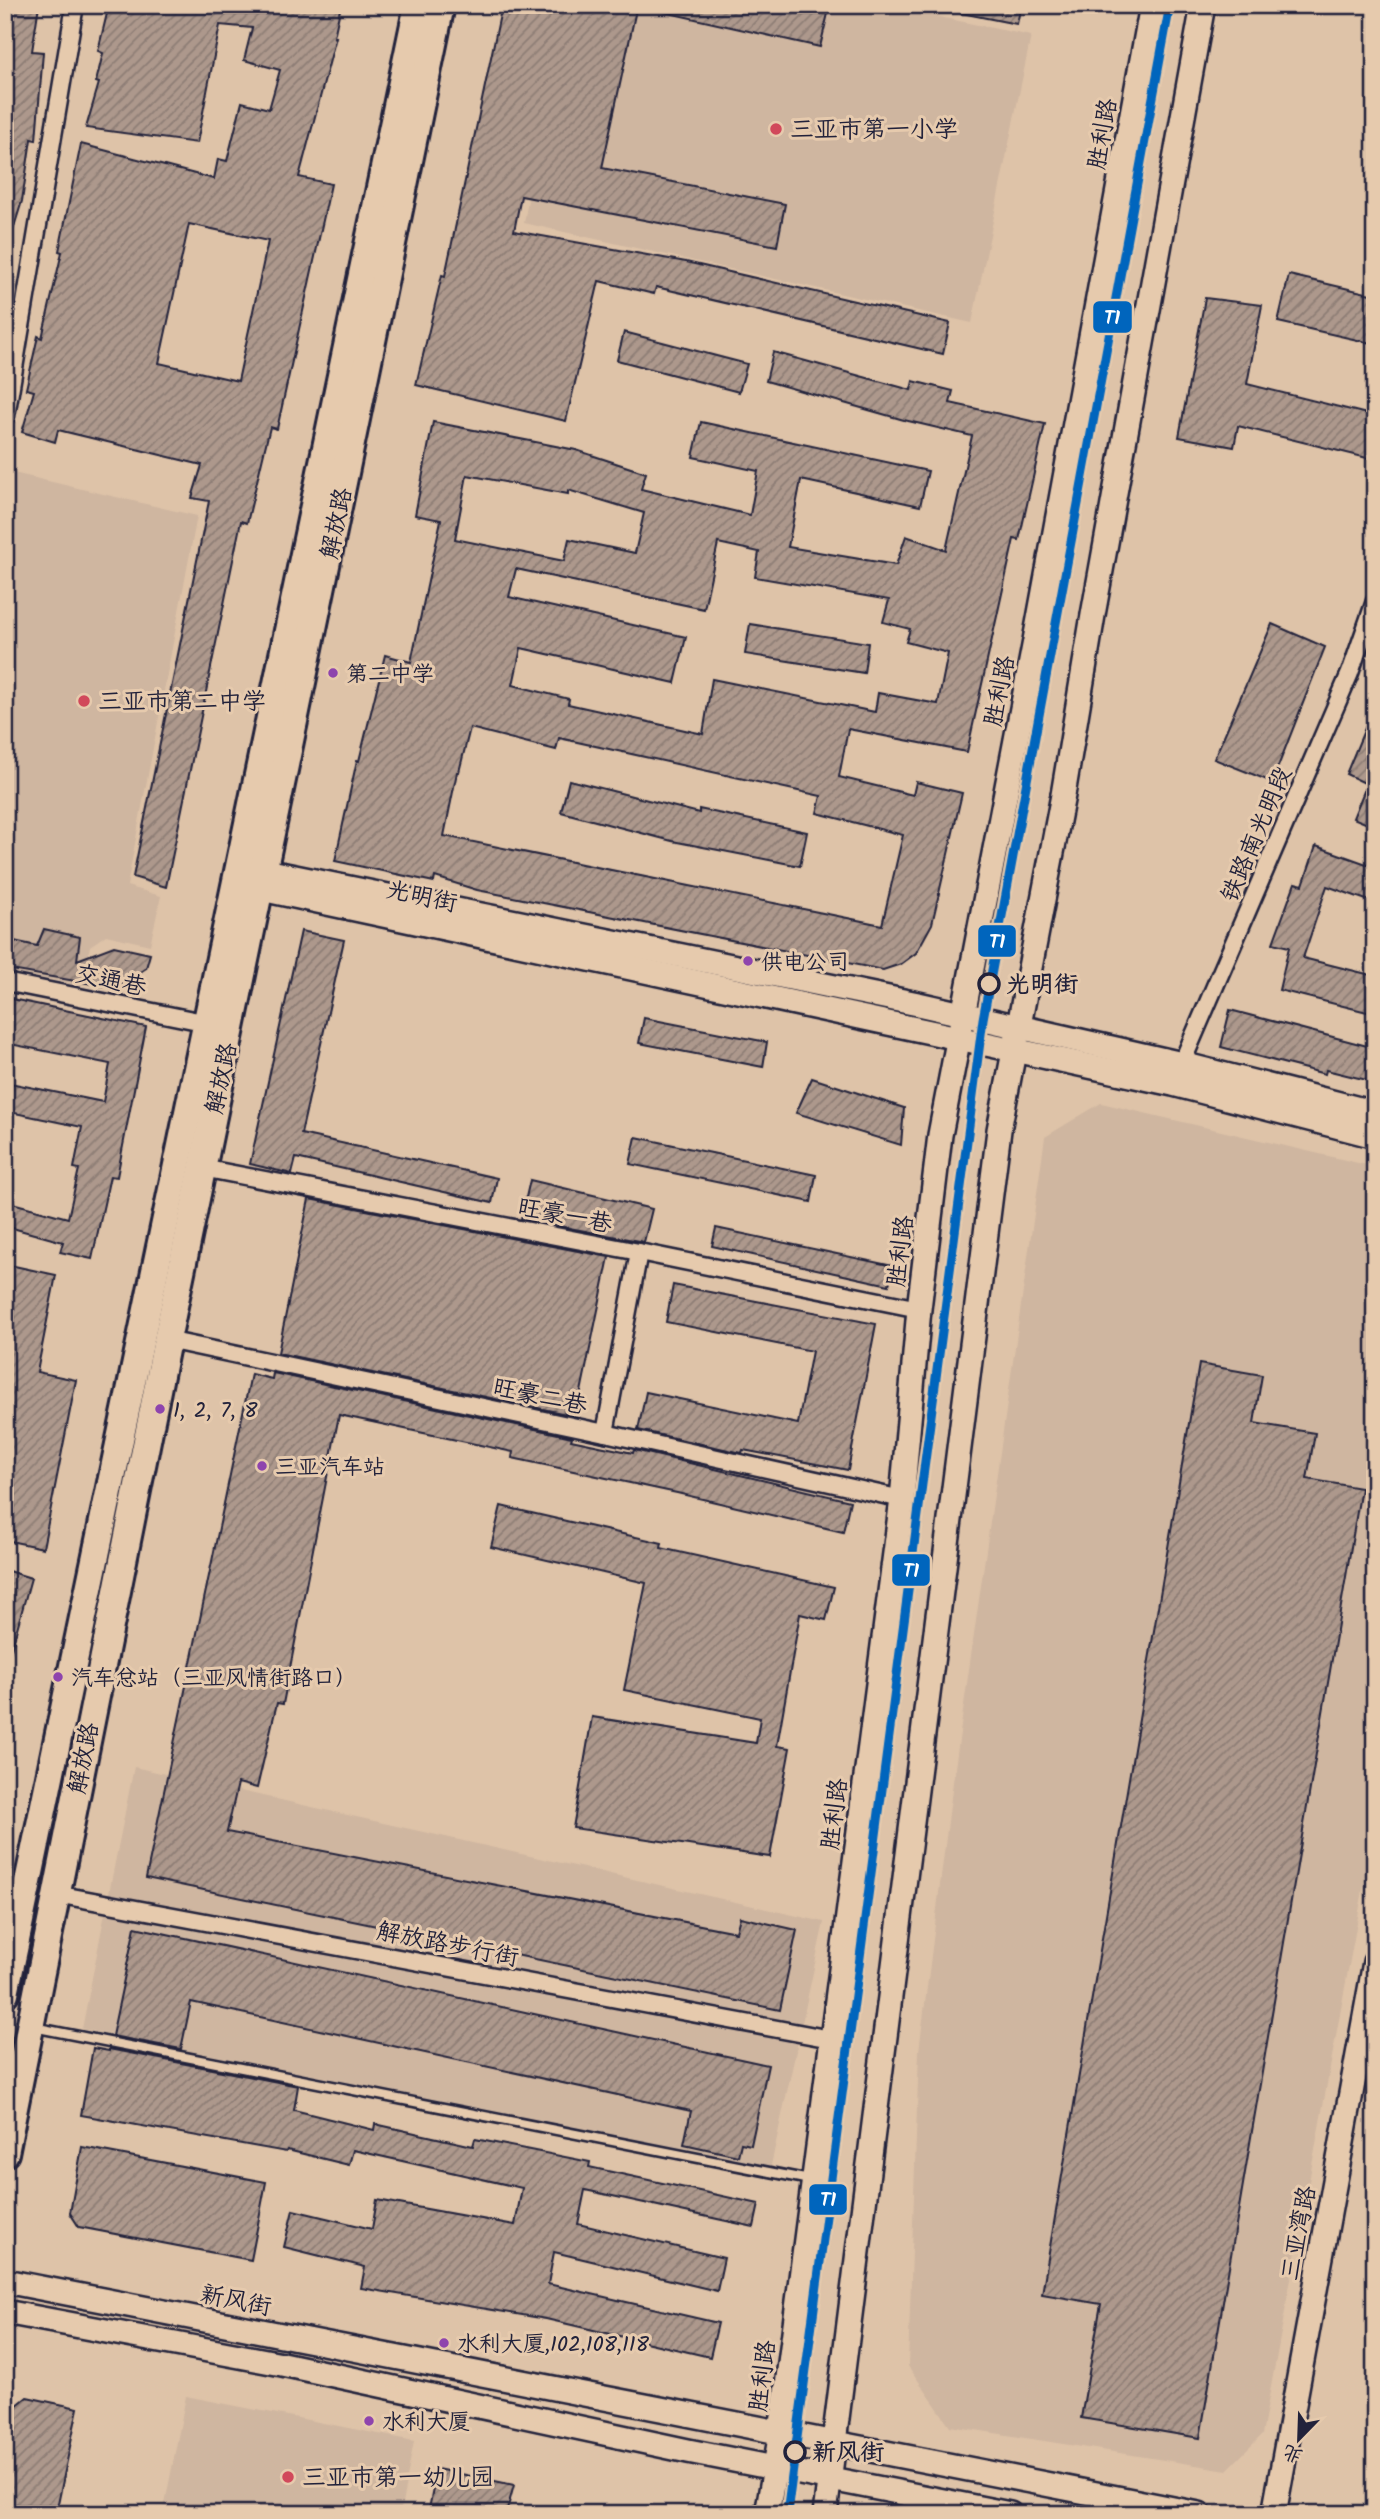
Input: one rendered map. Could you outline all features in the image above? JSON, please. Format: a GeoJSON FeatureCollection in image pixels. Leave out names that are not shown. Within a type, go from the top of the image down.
{"type":"FeatureCollection","features":[{"type":"Feature","properties":{"kind":"main road","name":"解放路"},"geometry":{"type":"LineString","coordinates":[[5,2153],[202,1168],[250,877],[418,5]]}},
{"type":"Feature","properties":{"kind":"main road","name":"解放路"},"geometry":{"type":"LineString","coordinates":[[5,1993],[208,1023],[250,877],[441,5]]}},
{"type":"Feature","properties":{"kind":"main road","name":"胜利路"},"geometry":{"type":"LineString","coordinates":[[767,2514],[781,2432],[902,1499],[919,1309],[940,1135],[1153,5]]}},
{"type":"Feature","properties":{"kind":"main road"},"geometry":{"type":"LineString","coordinates":[[825,2514],[999,1130],[1063,795],[1203,5]]}},
{"type":"Feature","properties":{"kind":"main road","name":"光明街"},"geometry":{"type":"LineString","coordinates":[[250,877],[1018,1027],[1375,1136]]}},
{"type":"Feature","properties":{"kind":"main road","name":"光明街"},"geometry":{"type":"LineString","coordinates":[[250,877],[1013,1051],[1177,1074],[1375,1113]]}},
{"type":"Feature","properties":{"kind":"main road","name":"三亚湾路"},"geometry":{"type":"LineString","coordinates":[[1274,2514],[1375,1962]]}},
{"type":"Feature","properties":{"kind":"main road","name":"新风街"},"geometry":{"type":"LineString","coordinates":[[5,2281],[1199,2514]]}},
{"type":"Feature","properties":{"kind":"main road"},"geometry":{"type":"LineString","coordinates":[[5,2312],[282,2364],[776,2468],[1010,2514]]}},
{"type":"Feature","properties":{"kind":"street"},"geometry":{"type":"LineString","coordinates":[[6,415],[75,5]]}},
{"type":"Feature","properties":{"kind":"street","name":"铁路南光明段"},"geometry":{"type":"LineString","coordinates":[[1177,1074],[1350,673],[1375,601]]}},
{"type":"Feature","properties":{"kind":"street","name":"交通巷"},"geometry":{"type":"LineString","coordinates":[[5,982],[208,1023]]}},
{"type":"Feature","properties":{"kind":"street","name":"旺豪一巷"},"geometry":{"type":"LineString","coordinates":[[202,1168],[919,1309]]}},
{"type":"Feature","properties":{"kind":"street"},"geometry":{"type":"LineString","coordinates":[[605,1433],[639,1252]]}},
{"type":"Feature","properties":{"kind":"street","name":"旺豪二巷"},"geometry":{"type":"LineString","coordinates":[[167,1340],[902,1499]]}},
{"type":"Feature","properties":{"kind":"street","name":"解放路步行街"},"geometry":{"type":"LineString","coordinates":[[56,1894],[831,2039]]}},
{"type":"Feature","properties":{"kind":"lane"},"geometry":{"type":"LineString","coordinates":[[31,2027],[813,2181]]}},
{"type":"Feature","properties":{"kind":"shaded area","name":"三亚市第一小学"},"geometry":{"type":"Polygon","coordinates":[[[562,5],[882,5],[1031,36],[972,323],[524,223],[562,5]]]}},
{"type":"Feature","properties":{"kind":"shaded area","name":"三亚市第二中学"},"geometry":{"type":"Polygon","coordinates":[[[5,471],[197,516],[127,886],[161,896],[150,945],[106,935],[90,946],[81,986],[5,971],[5,471]]]}},
{"type":"Feature","properties":{"kind":"shaded area"},"geometry":{"type":"Polygon","coordinates":[[[1101,1103],[1375,1167],[1375,1825],[1262,2435],[1227,2470],[950,2426],[908,2366],[919,2051],[953,1782],[1045,1137],[1101,1103]]]}},
{"type":"Feature","properties":{"kind":"shaded area"},"geometry":{"type":"Polygon","coordinates":[[[134,1767],[824,1922],[770,2170],[82,2029],[134,1767]]]}},
{"type":"Feature","properties":{"kind":"shaded area","name":"三亚市第一幼儿园"},"geometry":{"type":"Polygon","coordinates":[[[186,2396],[414,2441],[400,2514],[163,2514],[186,2396]]]}},
{"type":"Feature","properties":{"kind":"building"},"geometry":{"type":"Polygon","coordinates":[[[5,5],[39,5],[32,51],[43,52],[36,140],[31,139],[22,201],[9,243],[5,242],[5,5]]]}},
{"type":"Feature","properties":{"kind":"building"},"geometry":{"type":"Polygon","coordinates":[[[109,5],[341,5],[336,37],[299,177],[331,184],[277,429],[270,427],[247,523],[241,521],[166,887],[133,877],[209,501],[192,498],[202,465],[58,430],[55,442],[22,432],[34,391],[26,389],[38,336],[42,338],[62,252],[59,251],[81,144],[214,179],[218,159],[227,161],[242,102],[269,109],[280,70],[244,60],[252,28],[220,25],[197,143],[86,128],[99,83],[96,82],[103,53],[98,51],[109,5]],[[189,224],[159,363],[238,381],[268,241],[189,224]]]}},
{"type":"Feature","properties":{"kind":"building"},"geometry":{"type":"Polygon","coordinates":[[[502,5],[637,5],[602,168],[785,204],[777,246],[521,196],[514,231],[686,262],[950,323],[943,354],[656,287],[654,294],[599,281],[566,421],[416,385],[442,275],[445,276],[502,5]]]}},
{"type":"Feature","properties":{"kind":"building"},"geometry":{"type":"Polygon","coordinates":[[[664,5],[830,5],[820,47],[664,12],[664,5]]]}},
{"type":"Feature","properties":{"kind":"building"},"geometry":{"type":"Polygon","coordinates":[[[961,5],[1021,5],[1017,24],[961,13],[961,5]]]}},
{"type":"Feature","properties":{"kind":"building"},"geometry":{"type":"Polygon","coordinates":[[[1289,275],[1375,295],[1375,344],[1278,322],[1289,275]]]}},
{"type":"Feature","properties":{"kind":"building"},"geometry":{"type":"Polygon","coordinates":[[[1205,298],[1262,305],[1247,384],[1375,416],[1375,460],[1238,426],[1234,447],[1179,437],[1205,298]]]}},
{"type":"Feature","properties":{"kind":"building"},"geometry":{"type":"Polygon","coordinates":[[[624,332],[747,364],[739,392],[617,360],[624,332]]]}},
{"type":"Feature","properties":{"kind":"building"},"geometry":{"type":"Polygon","coordinates":[[[773,352],[911,390],[913,381],[953,391],[950,403],[1045,424],[1019,540],[1014,539],[967,752],[848,729],[839,777],[913,795],[916,782],[962,793],[932,924],[916,953],[901,964],[883,970],[477,890],[435,877],[434,882],[335,861],[357,760],[359,761],[385,655],[411,662],[441,520],[415,515],[433,422],[576,450],[646,473],[641,489],[750,515],[758,471],[693,457],[701,422],[928,471],[920,506],[801,480],[788,547],[896,565],[906,536],[946,550],[972,436],[766,381],[773,352]],[[467,475],[455,539],[564,561],[569,539],[635,553],[644,513],[568,490],[568,494],[467,475]],[[718,543],[704,609],[516,569],[509,597],[686,637],[675,683],[521,648],[513,685],[569,699],[568,704],[703,734],[712,679],[875,712],[878,693],[938,704],[948,653],[906,642],[910,629],[883,622],[889,600],[755,577],[759,552],[718,543]],[[470,728],[444,836],[882,925],[903,835],[817,813],[821,796],[559,738],[556,750],[470,728]]]}},
{"type":"Feature","properties":{"kind":"building"},"geometry":{"type":"Polygon","coordinates":[[[750,624],[868,643],[864,673],[745,654],[750,624]]]}},
{"type":"Feature","properties":{"kind":"building"},"geometry":{"type":"Polygon","coordinates":[[[1272,624],[1325,647],[1272,782],[1214,759],[1272,624]]]}},
{"type":"Feature","properties":{"kind":"building"},"geometry":{"type":"Polygon","coordinates":[[[1375,704],[1375,827],[1353,818],[1367,784],[1346,774],[1375,704]]]}},
{"type":"Feature","properties":{"kind":"building"},"geometry":{"type":"Polygon","coordinates":[[[569,780],[699,813],[699,809],[807,832],[800,866],[672,841],[561,812],[569,780]]]}},
{"type":"Feature","properties":{"kind":"building"},"geometry":{"type":"Polygon","coordinates":[[[1316,846],[1375,867],[1375,903],[1327,886],[1303,958],[1375,976],[1375,1014],[1279,990],[1289,947],[1273,943],[1295,883],[1303,885],[1316,846]]]}},
{"type":"Feature","properties":{"kind":"building"},"geometry":{"type":"Polygon","coordinates":[[[44,929],[80,937],[77,960],[114,946],[150,954],[146,968],[116,988],[5,969],[5,939],[37,946],[44,929]]]}},
{"type":"Feature","properties":{"kind":"building"},"geometry":{"type":"Polygon","coordinates":[[[301,931],[344,940],[301,1134],[497,1178],[492,1203],[296,1158],[292,1174],[250,1164],[301,931]]]}},
{"type":"Feature","properties":{"kind":"building"},"geometry":{"type":"Polygon","coordinates":[[[7,998],[146,1027],[117,1177],[110,1176],[92,1259],[60,1252],[63,1242],[5,1226],[5,1201],[68,1218],[79,1169],[74,1168],[82,1127],[5,1111],[5,1082],[103,1102],[110,1064],[5,1043],[7,998]]]}},
{"type":"Feature","properties":{"kind":"building"},"geometry":{"type":"Polygon","coordinates":[[[1230,1010],[1375,1048],[1375,1082],[1326,1070],[1325,1074],[1221,1047],[1230,1010]]]}},
{"type":"Feature","properties":{"kind":"building"},"geometry":{"type":"Polygon","coordinates":[[[644,1018],[767,1042],[763,1067],[639,1043],[644,1018]]]}},
{"type":"Feature","properties":{"kind":"building"},"geometry":{"type":"Polygon","coordinates":[[[812,1078],[904,1108],[901,1145],[796,1113],[812,1078]]]}},
{"type":"Feature","properties":{"kind":"building"},"geometry":{"type":"Polygon","coordinates":[[[636,1137],[816,1175],[811,1202],[630,1164],[636,1137]]]}},
{"type":"Feature","properties":{"kind":"building"},"geometry":{"type":"Polygon","coordinates":[[[530,1180],[652,1209],[644,1242],[521,1219],[530,1180]]]}},
{"type":"Feature","properties":{"kind":"building"},"geometry":{"type":"Polygon","coordinates":[[[309,1199],[609,1257],[576,1416],[278,1353],[309,1199]]]}},
{"type":"Feature","properties":{"kind":"building"},"geometry":{"type":"Polygon","coordinates":[[[716,1228],[893,1266],[889,1285],[712,1246],[716,1228]]]}},
{"type":"Feature","properties":{"kind":"building"},"geometry":{"type":"Polygon","coordinates":[[[5,1264],[56,1275],[37,1372],[76,1380],[43,1548],[5,1540],[5,1264]]]}},
{"type":"Feature","properties":{"kind":"building"},"geometry":{"type":"Polygon","coordinates":[[[673,1285],[876,1324],[848,1470],[743,1450],[742,1453],[638,1430],[646,1392],[798,1424],[812,1351],[666,1322],[673,1285]]]}},
{"type":"Feature","properties":{"kind":"building"},"geometry":{"type":"Polygon","coordinates":[[[1199,1364],[1262,1375],[1254,1423],[1315,1433],[1307,1479],[1361,1488],[1200,2438],[1081,2418],[1101,2304],[1042,2294],[1199,1364]]]}},
{"type":"Feature","properties":{"kind":"building"},"geometry":{"type":"Polygon","coordinates":[[[273,1373],[572,1437],[571,1440],[633,1453],[634,1450],[850,1501],[843,1532],[512,1458],[513,1452],[339,1415],[283,1704],[277,1703],[257,1788],[238,1783],[227,1832],[736,1932],[740,1917],[797,1930],[780,2010],[146,1878],[251,1374],[272,1379],[273,1373]]]}},
{"type":"Feature","properties":{"kind":"building"},"geometry":{"type":"Polygon","coordinates":[[[501,1506],[662,1543],[661,1548],[834,1587],[826,1620],[800,1614],[777,1746],[790,1748],[770,1857],[573,1828],[592,1717],[756,1743],[760,1718],[624,1690],[646,1583],[491,1547],[501,1506]]]}},
{"type":"Feature","properties":{"kind":"building"},"geometry":{"type":"Polygon","coordinates":[[[5,1570],[31,1578],[10,1654],[5,1654],[5,1570]]]}},
{"type":"Feature","properties":{"kind":"building"},"geometry":{"type":"Polygon","coordinates":[[[135,1927],[768,2065],[751,2145],[741,2143],[738,2156],[684,2144],[691,2111],[191,2002],[181,2049],[112,2036],[135,1927]]]}},
{"type":"Feature","properties":{"kind":"building"},"geometry":{"type":"Polygon","coordinates":[[[93,2048],[298,2086],[294,2110],[374,2130],[375,2124],[473,2146],[475,2139],[590,2162],[589,2167],[759,2204],[754,2227],[585,2190],[578,2224],[724,2258],[717,2291],[554,2252],[548,2284],[718,2323],[710,2357],[546,2319],[361,2288],[365,2267],[284,2247],[293,2210],[372,2229],[377,2200],[515,2225],[522,2188],[353,2150],[349,2165],[287,2150],[286,2152],[81,2115],[93,2048]]]}},
{"type":"Feature","properties":{"kind":"building"},"geometry":{"type":"Polygon","coordinates":[[[82,2147],[266,2182],[251,2260],[79,2227],[70,2213],[82,2147]]]}},
{"type":"Feature","properties":{"kind":"building"},"geometry":{"type":"Polygon","coordinates":[[[27,2397],[78,2408],[56,2514],[5,2514],[5,2415],[27,2397]]]}},
{"type":"Feature","properties":{"kind":"building"},"geometry":{"type":"Polygon","coordinates":[[[437,2469],[514,2485],[506,2514],[428,2514],[437,2469]]]}},
{"type":"Feature","properties":{"kind":"transit line","name":"T1"},"geometry":{"type":"LineString","coordinates":[[787,2514],[983,1019],[1170,5]]}},
{"type":"Feature","properties":{"kind":"place","name":"三亚市第一小学"},"geometry":{"type":"Point","coordinates":[776,129]}},
{"type":"Feature","properties":{"kind":"place","name":"第二中学"},"geometry":{"type":"Point","coordinates":[333,673]}},
{"type":"Feature","properties":{"kind":"place","name":"三亚市第二中学"},"geometry":{"type":"Point","coordinates":[84,701]}},
{"type":"Feature","properties":{"kind":"place","name":"供电公司"},"geometry":{"type":"Point","coordinates":[748,961]}},
{"type":"Feature","properties":{"kind":"place","name":"光明街"},"geometry":{"type":"Point","coordinates":[989,984]}},
{"type":"Feature","properties":{"kind":"place","name":"1, 2, 7, 8"},"geometry":{"type":"Point","coordinates":[160,1409]}},
{"type":"Feature","properties":{"kind":"place","name":"三亚汽车站"},"geometry":{"type":"Point","coordinates":[262,1466]}},
{"type":"Feature","properties":{"kind":"place","name":"汽车总站（三亚风情街路口）"},"geometry":{"type":"Point","coordinates":[58,1677]}},
{"type":"Feature","properties":{"kind":"place","name":"水利大厦,102,108,118"},"geometry":{"type":"Point","coordinates":[444,2343]}},
{"type":"Feature","properties":{"kind":"place","name":"水利大厦"},"geometry":{"type":"Point","coordinates":[369,2421]}},
{"type":"Feature","properties":{"kind":"place","name":"新风街"},"geometry":{"type":"Point","coordinates":[795,2452]}},
{"type":"Feature","properties":{"kind":"place","name":"三亚市第一幼儿园"},"geometry":{"type":"Point","coordinates":[288,2477]}}]}
